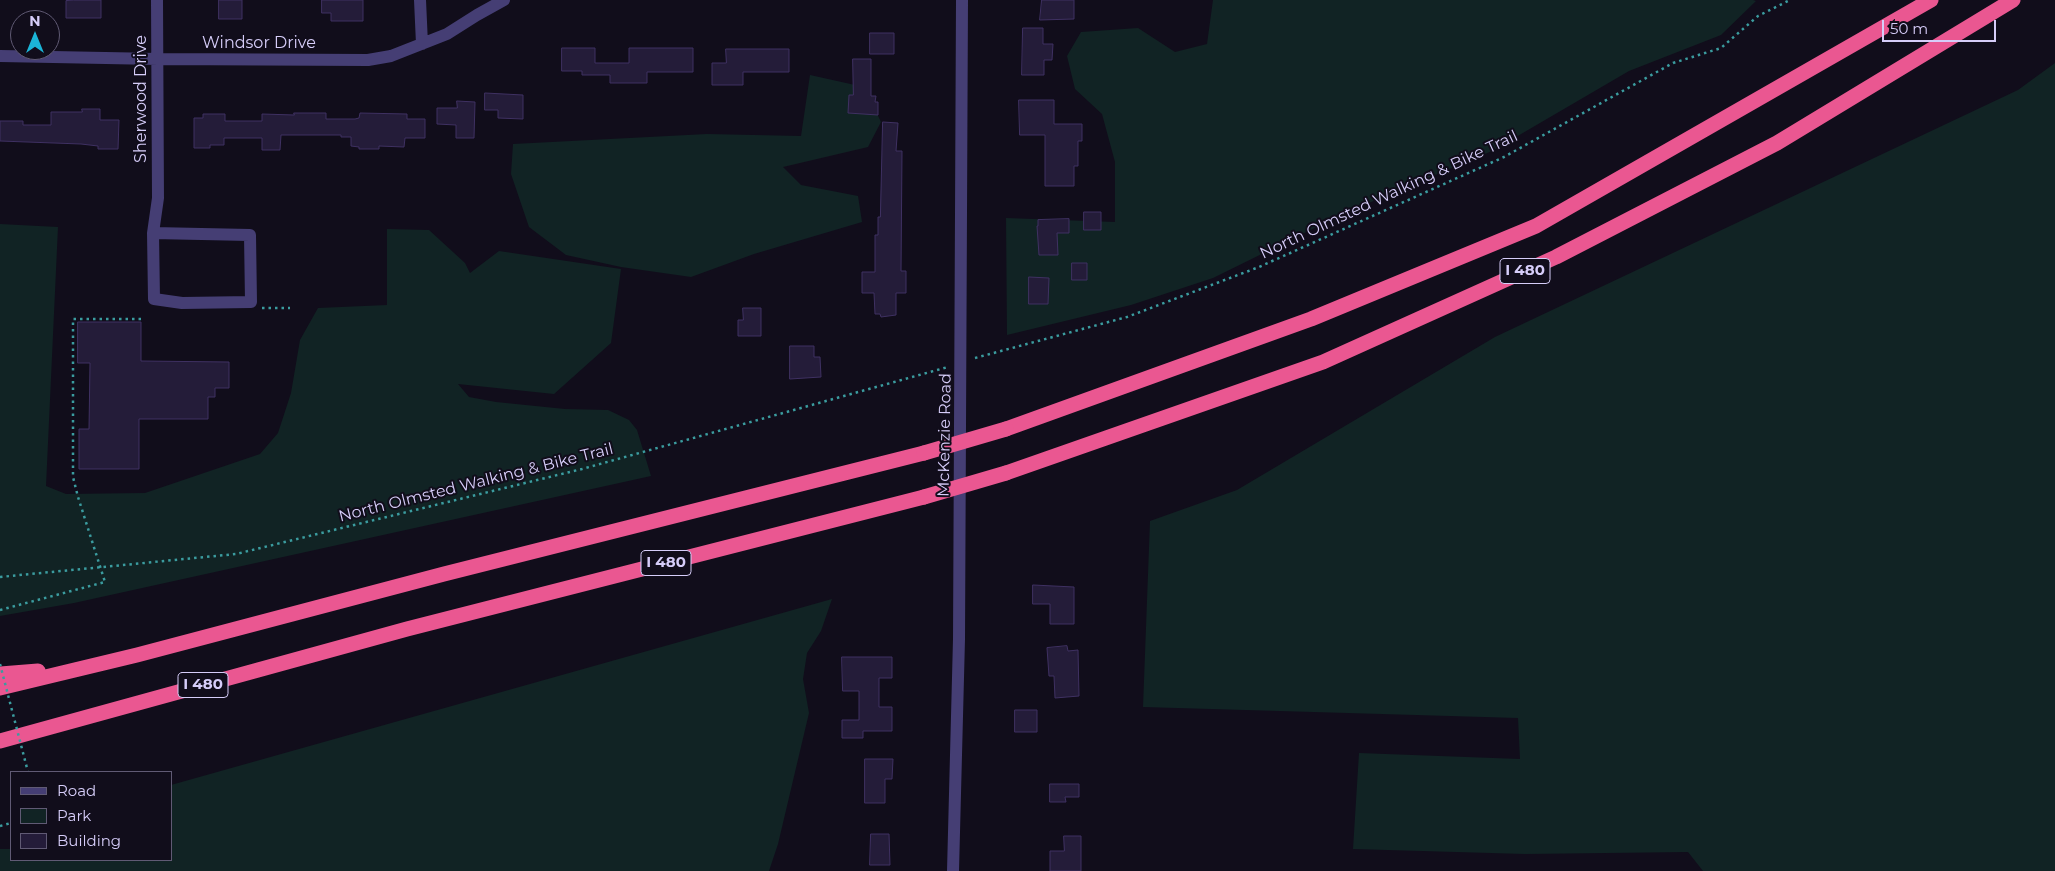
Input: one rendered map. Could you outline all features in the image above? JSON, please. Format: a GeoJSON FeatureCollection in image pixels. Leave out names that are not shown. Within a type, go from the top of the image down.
{"type":"FeatureCollection","features":[{"type":"Feature","properties":{"kind":"highway","name":"I 480"},"geometry":{"type":"LineString","coordinates":[[0,688],[137,656],[399,585],[924,453],[1006,429],[1311,319],[1536,226],[1931,0]]}},
{"type":"Feature","properties":{"kind":"highway","name":"I 480"},"geometry":{"type":"LineString","coordinates":[[0,741],[407,629],[924,497],[1006,473],[1323,362],[1556,257],[1777,143],[2013,0]]}},
{"type":"Feature","properties":{"kind":"highway"},"geometry":{"type":"LineString","coordinates":[[0,674],[89,666]]}},
{"type":"Feature","properties":{"kind":"street","name":"Sherwood Drive"},"geometry":{"type":"LineString","coordinates":[[153,233],[250,235],[252,302],[182,303],[154,299],[153,233],[158,198],[157,0]]}},
{"type":"Feature","properties":{"kind":"street"},"geometry":{"type":"LineString","coordinates":[[420,0],[422,44]]}},
{"type":"Feature","properties":{"kind":"street","name":"Windsor Drive"},"geometry":{"type":"LineString","coordinates":[[0,56],[158,60],[368,60],[391,56],[447,34],[504,0]]}},
{"type":"Feature","properties":{"kind":"street","name":"McKenzie Road"},"geometry":{"type":"LineString","coordinates":[[953,871],[960,639],[962,0]]}},
{"type":"Feature","properties":{"kind":"path","name":"North Olmsted Walking & Bike Trail"},"geometry":{"type":"LineString","coordinates":[[972,359],[1127,316],[1259,267],[1504,157],[1673,63],[1721,48],[1758,16],[1790,0]]}},
{"type":"Feature","properties":{"kind":"path"},"geometry":{"type":"LineString","coordinates":[[0,610],[105,582],[73,477],[73,319],[145,319]]}},
{"type":"Feature","properties":{"kind":"path","name":"North Olmsted Walking & Bike Trail"},"geometry":{"type":"LineString","coordinates":[[0,577],[236,554],[582,469],[949,367]]}},
{"type":"Feature","properties":{"kind":"path"},"geometry":{"type":"LineString","coordinates":[[0,664],[28,771]]}},
{"type":"Feature","properties":{"kind":"green space"},"geometry":{"type":"Polygon","coordinates":[[[1213,0],[1756,1],[1721,35],[1629,71],[1492,151],[1345,213],[1213,278],[1131,305],[1007,335],[1006,218],[1115,222],[1115,162],[1102,114],[1075,89],[1067,56],[1081,32],[1138,28],[1175,52],[1207,44],[1213,0]]]}},
{"type":"Feature","properties":{"kind":"green space"},"geometry":{"type":"Polygon","coordinates":[[[2055,63],[2055,871],[1703,871],[1688,852],[1525,854],[1353,849],[1359,753],[1520,759],[1518,718],[1143,707],[1150,521],[1237,490],[1495,337],[2018,90],[2055,63]]]}},
{"type":"Feature","properties":{"kind":"green space"},"geometry":{"type":"Polygon","coordinates":[[[810,75],[864,87],[881,122],[868,147],[783,167],[801,185],[858,196],[862,222],[754,254],[691,277],[621,267],[566,255],[529,227],[511,174],[513,144],[707,134],[801,136],[810,75]]]}},
{"type":"Feature","properties":{"kind":"green space"},"geometry":{"type":"Polygon","coordinates":[[[0,224],[58,227],[46,486],[66,494],[145,493],[260,454],[278,433],[291,393],[300,340],[318,308],[387,305],[387,229],[429,230],[465,263],[470,273],[499,251],[621,269],[611,343],[554,394],[458,384],[469,397],[496,402],[565,409],[608,410],[629,420],[637,430],[651,476],[74,603],[0,616],[0,224]]]}},
{"type":"Feature","properties":{"kind":"green space"},"geometry":{"type":"Polygon","coordinates":[[[832,599],[821,631],[807,653],[803,679],[809,713],[778,844],[769,871],[0,871],[0,849],[10,849],[10,861],[172,861],[172,785],[832,599]]]}},
{"type":"Feature","properties":{"kind":"building"},"geometry":{"type":"Polygon","coordinates":[[[101,0],[101,18],[66,18],[66,1],[101,0]]]}},
{"type":"Feature","properties":{"kind":"building"},"geometry":{"type":"Polygon","coordinates":[[[219,0],[242,0],[242,19],[219,19],[219,0]]]}},
{"type":"Feature","properties":{"kind":"building"},"geometry":{"type":"Polygon","coordinates":[[[322,0],[363,0],[363,21],[331,21],[331,13],[322,13],[322,0]]]}},
{"type":"Feature","properties":{"kind":"building"},"geometry":{"type":"Polygon","coordinates":[[[1042,0],[1074,0],[1074,19],[1040,20],[1042,0]]]}},
{"type":"Feature","properties":{"kind":"building"},"geometry":{"type":"Polygon","coordinates":[[[1023,28],[1043,28],[1043,44],[1053,44],[1052,60],[1044,60],[1044,75],[1022,75],[1023,28]]]}},
{"type":"Feature","properties":{"kind":"building"},"geometry":{"type":"Polygon","coordinates":[[[870,33],[894,33],[894,54],[870,54],[870,33]]]}},
{"type":"Feature","properties":{"kind":"building"},"geometry":{"type":"Polygon","coordinates":[[[562,48],[595,48],[595,63],[629,63],[629,48],[693,48],[693,72],[647,72],[647,83],[610,83],[610,75],[582,75],[582,71],[562,71],[562,48]]]}},
{"type":"Feature","properties":{"kind":"building"},"geometry":{"type":"Polygon","coordinates":[[[726,49],[789,49],[789,72],[743,72],[743,85],[712,85],[712,63],[726,63],[726,49]]]}},
{"type":"Feature","properties":{"kind":"building"},"geometry":{"type":"Polygon","coordinates":[[[853,59],[871,59],[871,96],[876,96],[875,102],[878,102],[878,115],[848,113],[849,95],[853,95],[853,59]]]}},
{"type":"Feature","properties":{"kind":"building"},"geometry":{"type":"Polygon","coordinates":[[[485,93],[523,95],[523,119],[498,118],[498,110],[485,110],[485,93]]]}},
{"type":"Feature","properties":{"kind":"building"},"geometry":{"type":"Polygon","coordinates":[[[1019,100],[1054,100],[1054,124],[1082,124],[1082,141],[1078,141],[1078,166],[1074,166],[1074,186],[1045,186],[1045,135],[1020,135],[1019,100]]]}},
{"type":"Feature","properties":{"kind":"building"},"geometry":{"type":"Polygon","coordinates":[[[457,101],[475,102],[474,138],[456,138],[456,125],[437,124],[437,108],[457,108],[457,101]]]}},
{"type":"Feature","properties":{"kind":"building"},"geometry":{"type":"Polygon","coordinates":[[[82,109],[100,109],[100,120],[119,120],[118,149],[98,149],[98,146],[81,144],[0,141],[0,121],[23,121],[23,125],[51,125],[51,112],[82,112],[82,109]]]}},
{"type":"Feature","properties":{"kind":"building"},"geometry":{"type":"Polygon","coordinates":[[[294,113],[326,113],[326,119],[355,119],[359,118],[360,113],[407,114],[407,119],[425,119],[425,138],[405,138],[404,147],[379,146],[379,149],[359,149],[359,147],[351,146],[351,137],[341,137],[341,135],[281,135],[280,150],[262,150],[262,138],[224,138],[224,145],[210,145],[210,148],[194,148],[194,118],[203,118],[203,114],[225,114],[225,121],[262,121],[262,114],[294,115],[294,113]]]}},
{"type":"Feature","properties":{"kind":"building"},"geometry":{"type":"Polygon","coordinates":[[[883,122],[898,123],[896,151],[902,151],[901,271],[906,271],[906,293],[896,293],[896,315],[881,317],[880,314],[875,314],[874,293],[862,293],[862,272],[875,272],[875,235],[878,235],[878,217],[880,217],[883,122]]]}},
{"type":"Feature","properties":{"kind":"building"},"geometry":{"type":"Polygon","coordinates":[[[1084,212],[1101,212],[1101,230],[1084,230],[1084,212]]]}},
{"type":"Feature","properties":{"kind":"building"},"geometry":{"type":"Polygon","coordinates":[[[1069,219],[1069,233],[1057,233],[1058,255],[1039,255],[1038,220],[1069,219]]]}},
{"type":"Feature","properties":{"kind":"building"},"geometry":{"type":"Polygon","coordinates":[[[1072,263],[1087,263],[1087,280],[1072,280],[1072,263]]]}},
{"type":"Feature","properties":{"kind":"building"},"geometry":{"type":"Polygon","coordinates":[[[1029,277],[1049,278],[1048,304],[1029,304],[1029,277]]]}},
{"type":"Feature","properties":{"kind":"building"},"geometry":{"type":"Polygon","coordinates":[[[743,308],[761,308],[761,336],[738,336],[738,320],[743,320],[743,308]]]}},
{"type":"Feature","properties":{"kind":"building"},"geometry":{"type":"Polygon","coordinates":[[[78,322],[141,322],[141,361],[229,362],[229,388],[215,388],[215,397],[208,397],[208,419],[139,419],[139,469],[79,469],[79,429],[89,429],[90,363],[78,363],[78,322]]]}},
{"type":"Feature","properties":{"kind":"building"},"geometry":{"type":"Polygon","coordinates":[[[790,346],[814,346],[814,357],[820,357],[821,377],[790,379],[790,346]]]}},
{"type":"Feature","properties":{"kind":"building"},"geometry":{"type":"Polygon","coordinates":[[[1033,585],[1074,587],[1074,624],[1050,624],[1050,604],[1033,604],[1033,585]]]}},
{"type":"Feature","properties":{"kind":"building"},"geometry":{"type":"Polygon","coordinates":[[[1067,646],[1068,651],[1078,650],[1079,696],[1055,698],[1054,676],[1049,676],[1047,648],[1067,646]]]}},
{"type":"Feature","properties":{"kind":"building"},"geometry":{"type":"Polygon","coordinates":[[[842,657],[892,657],[892,678],[879,678],[879,707],[892,707],[892,731],[863,731],[863,738],[842,738],[842,720],[859,720],[859,691],[843,691],[842,657]]]}},
{"type":"Feature","properties":{"kind":"building"},"geometry":{"type":"Polygon","coordinates":[[[1015,710],[1037,710],[1037,732],[1015,732],[1015,710]]]}},
{"type":"Feature","properties":{"kind":"building"},"geometry":{"type":"Polygon","coordinates":[[[865,759],[893,759],[892,779],[885,779],[885,803],[865,803],[865,759]]]}},
{"type":"Feature","properties":{"kind":"building"},"geometry":{"type":"Polygon","coordinates":[[[1050,784],[1079,784],[1079,797],[1065,797],[1066,802],[1050,802],[1050,784]]]}},
{"type":"Feature","properties":{"kind":"building"},"geometry":{"type":"Polygon","coordinates":[[[871,834],[889,834],[890,865],[870,865],[871,834]]]}},
{"type":"Feature","properties":{"kind":"building"},"geometry":{"type":"Polygon","coordinates":[[[1064,836],[1081,836],[1081,871],[1050,871],[1050,851],[1064,851],[1064,836]]]}}]}
